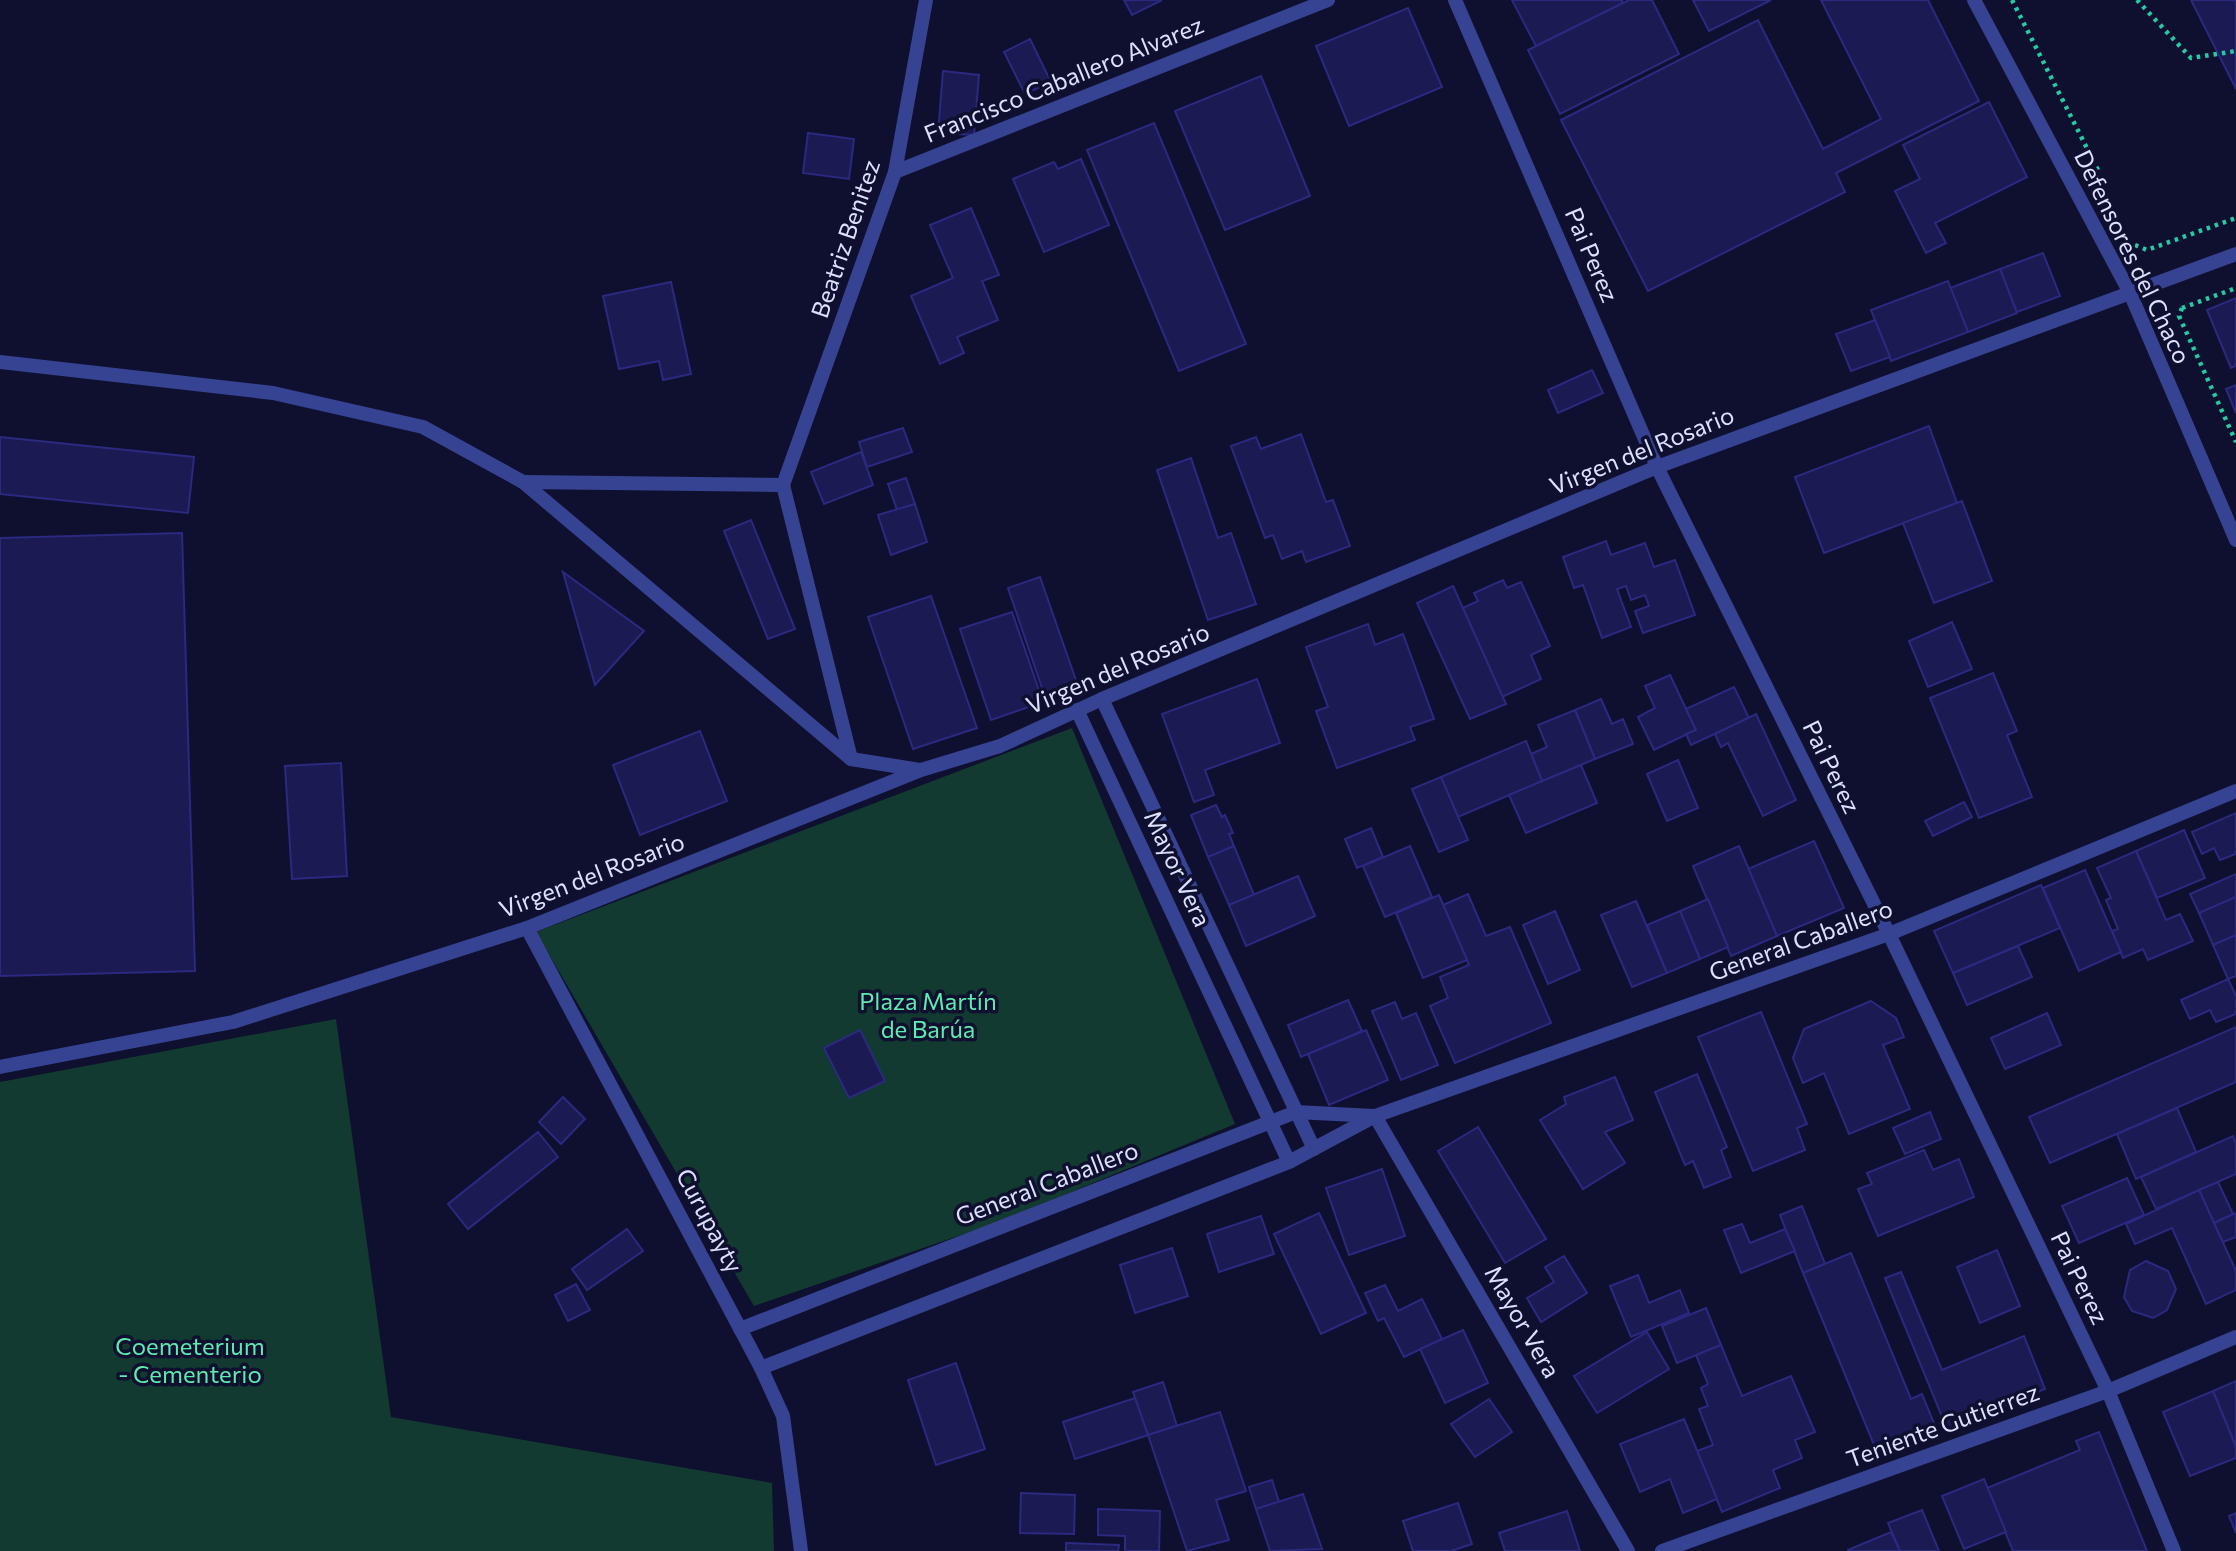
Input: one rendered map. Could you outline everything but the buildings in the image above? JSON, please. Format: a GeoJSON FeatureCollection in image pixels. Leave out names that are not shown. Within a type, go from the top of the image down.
{"type":"FeatureCollection","features":[{"type":"Feature","properties":{"kind":"street","name":"Beatriz Benitez"},"geometry":{"type":"LineString","coordinates":[[783,485],[895,172],[926,0]]}},
{"type":"Feature","properties":{"kind":"street","name":"Francisco Caballero Alvarez"},"geometry":{"type":"LineString","coordinates":[[895,172],[1328,0]]}},
{"type":"Feature","properties":{"kind":"street","name":"Pai Perez"},"geometry":{"type":"LineString","coordinates":[[1455,0],[1657,467],[1889,934],[2108,1391],[2174,1551]]}},
{"type":"Feature","properties":{"kind":"street","name":"Defensores del Chaco"},"geometry":{"type":"LineString","coordinates":[[1974,0],[2130,293],[2236,540]]}},
{"type":"Feature","properties":{"kind":"street","name":"Virgen del Rosario"},"geometry":{"type":"LineString","coordinates":[[0,1067],[233,1022],[527,928],[921,770],[1000,746],[1102,699],[1657,467],[2236,254]]}},
{"type":"Feature","properties":{"kind":"street"},"geometry":{"type":"LineString","coordinates":[[0,362],[273,393],[423,427],[523,482],[851,759],[921,770]]}},
{"type":"Feature","properties":{"kind":"street"},"geometry":{"type":"LineString","coordinates":[[523,482],[783,485],[851,759]]}},
{"type":"Feature","properties":{"kind":"street","name":"Mayor Vera"},"geometry":{"type":"LineString","coordinates":[[1102,699],[1314,1149]]}},
{"type":"Feature","properties":{"kind":"street","name":"Mayor Vera"},"geometry":{"type":"LineString","coordinates":[[1077,710],[1289,1162]]}},
{"type":"Feature","properties":{"kind":"street","name":"General Caballero"},"geometry":{"type":"LineString","coordinates":[[761,1368],[1289,1162],[1375,1116],[1889,934],[2236,792]]}},
{"type":"Feature","properties":{"kind":"street","name":"Curupayty"},"geometry":{"type":"LineString","coordinates":[[527,928],[761,1368],[783,1416],[801,1551]]}},
{"type":"Feature","properties":{"kind":"street","name":"General Caballero"},"geometry":{"type":"LineString","coordinates":[[740,1329],[1296,1112],[1375,1116]]}},
{"type":"Feature","properties":{"kind":"street","name":"Mayor Vera"},"geometry":{"type":"LineString","coordinates":[[1375,1116],[1629,1551]]}},
{"type":"Feature","properties":{"kind":"street","name":"Teniente Gutierrez"},"geometry":{"type":"LineString","coordinates":[[1661,1551],[2108,1391],[2236,1337]]}},
{"type":"Feature","properties":{"kind":"path","name":"Defensores del Chaco"},"geometry":{"type":"LineString","coordinates":[[2012,0],[2105,184]]}},
{"type":"Feature","properties":{"kind":"path"},"geometry":{"type":"LineString","coordinates":[[2137,0],[2191,58],[2236,51]]}},
{"type":"Feature","properties":{"kind":"path"},"geometry":{"type":"LineString","coordinates":[[2159,254],[2156,247],[2236,218]]}},
{"type":"Feature","properties":{"kind":"path","name":"Defensores del Chaco"},"geometry":{"type":"LineString","coordinates":[[2129,233],[2135,245],[2147,250],[2156,247]]}},
{"type":"Feature","properties":{"kind":"path","name":"Defensores del Chaco"},"geometry":{"type":"LineString","coordinates":[[2236,288],[2182,308],[2179,316],[2236,442]]}},
{"type":"Feature","properties":{"kind":"green space","name":"Plaza Martín de Barúa"},"geometry":{"type":"Polygon","coordinates":[[[1072,728],[1235,1124],[999,1222],[754,1306],[536,932],[1072,728]]]}},
{"type":"Feature","properties":{"kind":"green space","name":"Coemeterium - Cementerio"},"geometry":{"type":"Polygon","coordinates":[[[336,1019],[391,1417],[772,1483],[774,1551],[0,1551],[0,1082],[336,1019]]]}}]}
